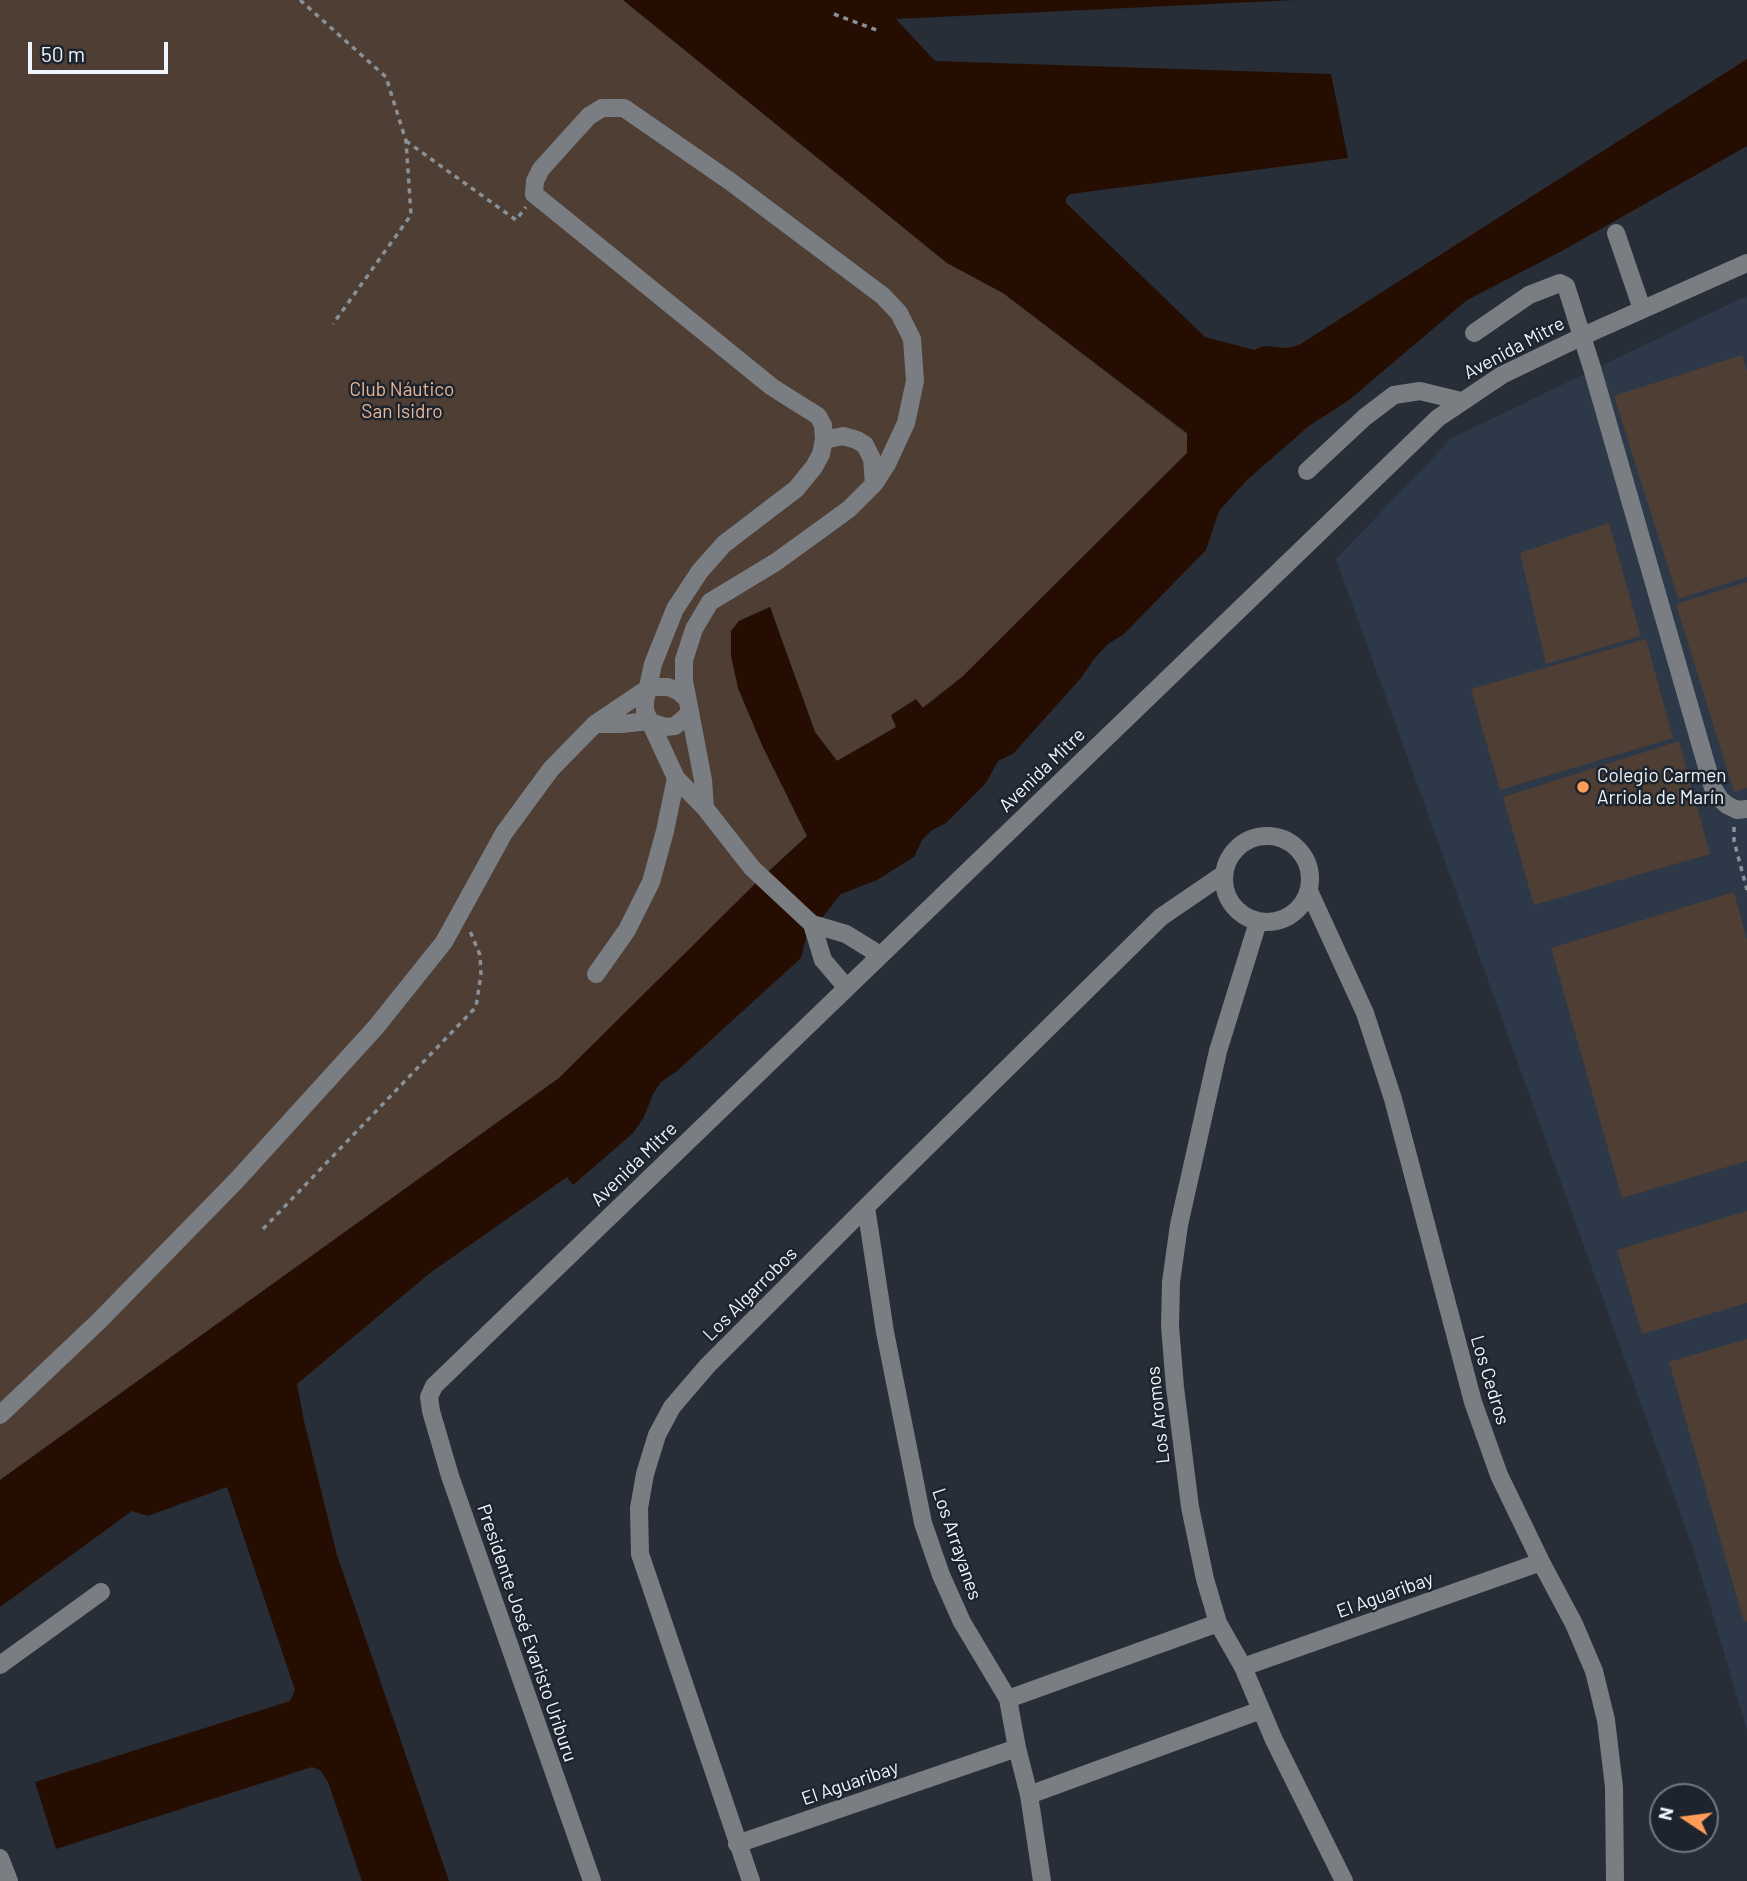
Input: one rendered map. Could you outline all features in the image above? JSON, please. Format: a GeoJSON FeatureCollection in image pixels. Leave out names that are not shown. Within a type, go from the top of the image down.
{"type":"FeatureCollection","features":[{"type":"Feature","properties":{"kind":"street"},"geometry":{"type":"LineString","coordinates":[[705,808],[703,780],[688,706],[684,660],[694,629],[710,602],[776,562],[849,509],[874,484],[887,464],[906,423],[915,381],[912,339],[899,313],[883,296],[731,182],[624,108],[602,108],[589,116],[541,169],[535,181],[534,194],[772,387],[818,416],[823,425],[821,454],[814,467],[796,489],[724,544],[700,571],[675,610],[653,664],[645,711],[648,721],[676,778],[705,808],[752,868],[809,921],[846,934],[880,955]]}},
{"type":"Feature","properties":{"kind":"street"},"geometry":{"type":"LineString","coordinates":[[1616,233],[1642,309]]}},
{"type":"Feature","properties":{"kind":"street","name":"Avenida Mitre"},"geometry":{"type":"LineString","coordinates":[[429,1397],[434,1386],[1438,418],[1502,375],[1642,309],[1746,265]]}},
{"type":"Feature","properties":{"kind":"street"},"geometry":{"type":"LineString","coordinates":[[1474,333],[1529,295],[1560,283],[1566,286],[1583,336],[1713,788],[1720,799],[1742,809]]}},
{"type":"Feature","properties":{"kind":"street"},"geometry":{"type":"LineString","coordinates":[[1307,471],[1365,417],[1394,395],[1420,391],[1461,401]]}},
{"type":"Feature","properties":{"kind":"street"},"geometry":{"type":"LineString","coordinates":[[824,440],[843,436],[865,445],[872,459],[874,484]]}},
{"type":"Feature","properties":{"kind":"street"},"geometry":{"type":"LineString","coordinates":[[0,1415],[99,1321],[236,1181],[376,1027],[444,942],[504,833],[551,769],[595,724],[647,690],[668,687],[678,691],[688,706]]}},
{"type":"Feature","properties":{"kind":"street"},"geometry":{"type":"LineString","coordinates":[[595,724],[648,721],[656,726],[675,726],[688,706]]}},
{"type":"Feature","properties":{"kind":"street"},"geometry":{"type":"LineString","coordinates":[[596,974],[628,930],[651,882],[676,778]]}},
{"type":"Feature","properties":{"kind":"street","name":"Los Cedros"},"geometry":{"type":"LineString","coordinates":[[1224,874],[1228,860],[1236,849],[1247,840],[1261,836],[1275,836],[1289,841],[1300,851],[1307,863],[1309,891],[1365,1013],[1393,1099],[1473,1402],[1499,1475],[1589,1659],[1606,1720],[1614,1787],[1615,1881]]}},
{"type":"Feature","properties":{"kind":"street"},"geometry":{"type":"LineString","coordinates":[[1224,874],[1228,899],[1246,917],[1258,922],[1284,920],[1304,903],[1309,891]]}},
{"type":"Feature","properties":{"kind":"street","name":"Los Algarrobos"},"geometry":{"type":"LineString","coordinates":[[751,1881],[640,1554],[639,1508],[645,1474],[657,1435],[672,1407],[691,1383],[866,1207],[1161,917],[1224,874]]}},
{"type":"Feature","properties":{"kind":"street"},"geometry":{"type":"LineString","coordinates":[[809,921],[822,960],[847,988]]}},
{"type":"Feature","properties":{"kind":"street","name":"Los Aromos"},"geometry":{"type":"LineString","coordinates":[[1258,922],[1218,1051],[1195,1144],[1178,1225],[1171,1282],[1170,1326],[1181,1446],[1195,1531],[1218,1623],[1244,1667],[1274,1740],[1344,1881]]}},
{"type":"Feature","properties":{"kind":"street","name":"Los Arrayanes"},"geometry":{"type":"LineString","coordinates":[[866,1207],[885,1332],[923,1523],[941,1575],[962,1622],[1008,1699],[1029,1795],[1042,1881]]}},
{"type":"Feature","properties":{"kind":"street","name":"Presidente José Evaristo Uriburu"},"geometry":{"type":"LineString","coordinates":[[429,1397],[450,1476],[592,1881]]}},
{"type":"Feature","properties":{"kind":"street","name":"El Aguaribay"},"geometry":{"type":"LineString","coordinates":[[1244,1667],[1541,1562]]}},
{"type":"Feature","properties":{"kind":"street"},"geometry":{"type":"LineString","coordinates":[[0,1665],[101,1592]]}},
{"type":"Feature","properties":{"kind":"street"},"geometry":{"type":"LineString","coordinates":[[1008,1699],[1218,1623]]}},
{"type":"Feature","properties":{"kind":"street"},"geometry":{"type":"LineString","coordinates":[[1029,1795],[1261,1710]]}},
{"type":"Feature","properties":{"kind":"street","name":"El Aguaribay"},"geometry":{"type":"LineString","coordinates":[[737,1844],[1017,1748]]}},
{"type":"Feature","properties":{"kind":"street"},"geometry":{"type":"LineString","coordinates":[[0,1858],[9,1881]]}},
{"type":"Feature","properties":{"kind":"path"},"geometry":{"type":"LineString","coordinates":[[300,0],[386,77],[406,141],[411,215],[332,324]]}},
{"type":"Feature","properties":{"kind":"path"},"geometry":{"type":"LineString","coordinates":[[834,14],[879,31]]}},
{"type":"Feature","properties":{"kind":"path"},"geometry":{"type":"LineString","coordinates":[[406,141],[516,220],[534,194]]}},
{"type":"Feature","properties":{"kind":"path"},"geometry":{"type":"LineString","coordinates":[[1742,809],[1734,841],[1747,890]]}},
{"type":"Feature","properties":{"kind":"path"},"geometry":{"type":"LineString","coordinates":[[262,1229],[475,1007],[481,974],[480,955],[468,926],[459,914]]}},
{"type":"Feature","properties":{"kind":"shaded area"},"geometry":{"type":"Polygon","coordinates":[[[623,0],[1295,0],[896,19],[935,61],[1331,74],[1348,158],[1070,194],[1066,198],[1066,203],[1205,337],[1254,350],[1264,346],[1287,348],[1299,345],[1747,59],[1747,146],[1560,252],[1467,300],[1349,400],[1309,426],[1247,480],[1219,511],[1206,550],[1124,634],[1108,644],[1013,754],[998,761],[986,783],[946,823],[932,830],[922,840],[914,857],[877,880],[841,894],[806,938],[801,958],[677,1071],[661,1082],[633,1133],[573,1185],[567,1177],[430,1273],[297,1384],[337,1555],[449,1881],[362,1881],[328,1782],[320,1770],[312,1767],[56,1849],[35,1782],[290,1701],[295,1690],[227,1487],[148,1516],[132,1511],[0,1607],[0,1480],[559,1078],[807,836],[762,745],[738,688],[731,656],[731,631],[739,621],[770,607],[815,732],[837,761],[896,727],[891,715],[916,699],[923,708],[962,677],[1187,453],[1187,433],[1003,293],[947,263],[623,0]]]}},
{"type":"Feature","properties":{"kind":"shaded area","name":"Colegio Carmen Arriola de Marín"},"geometry":{"type":"Polygon","coordinates":[[[1746,296],[1747,1730],[1693,1548],[1336,559],[1452,438],[1746,296]]]}},
{"type":"Feature","properties":{"kind":"green space","name":"Club Náutico San Isidro"},"geometry":{"type":"Polygon","coordinates":[[[0,0],[623,0],[947,263],[1003,293],[1187,434],[1187,453],[962,677],[922,708],[891,716],[897,727],[837,761],[815,732],[770,607],[739,621],[738,688],[762,745],[807,836],[559,1078],[0,1480],[0,0]]]}},
{"type":"Feature","properties":{"kind":"green space"},"geometry":{"type":"Polygon","coordinates":[[[1742,355],[1747,371],[1747,577],[1678,599],[1614,396],[1742,355]]]}},
{"type":"Feature","properties":{"kind":"green space"},"geometry":{"type":"Polygon","coordinates":[[[1609,523],[1641,636],[1546,664],[1520,553],[1609,523]]]}},
{"type":"Feature","properties":{"kind":"green space"},"geometry":{"type":"Polygon","coordinates":[[[1747,582],[1747,788],[1734,792],[1676,604],[1747,582]]]}},
{"type":"Feature","properties":{"kind":"green space"},"geometry":{"type":"Polygon","coordinates":[[[1646,639],[1673,738],[1500,790],[1471,689],[1646,639]]]}},
{"type":"Feature","properties":{"kind":"green space"},"geometry":{"type":"Polygon","coordinates":[[[1679,741],[1710,854],[1534,905],[1503,797],[1679,741]]]}},
{"type":"Feature","properties":{"kind":"green space"},"geometry":{"type":"Polygon","coordinates":[[[1734,892],[1747,940],[1747,1161],[1622,1198],[1551,948],[1734,892]]]}},
{"type":"Feature","properties":{"kind":"green space"},"geometry":{"type":"Polygon","coordinates":[[[1747,1211],[1747,1303],[1642,1334],[1617,1250],[1747,1211]]]}},
{"type":"Feature","properties":{"kind":"green space"},"geometry":{"type":"Polygon","coordinates":[[[1747,1339],[1747,1621],[1744,1622],[1669,1362],[1747,1339]]]}},
{"type":"Feature","properties":{"kind":"place","name":"Colegio Carmen Arriola de Marín"},"geometry":{"type":"Point","coordinates":[1583,787]}}]}
